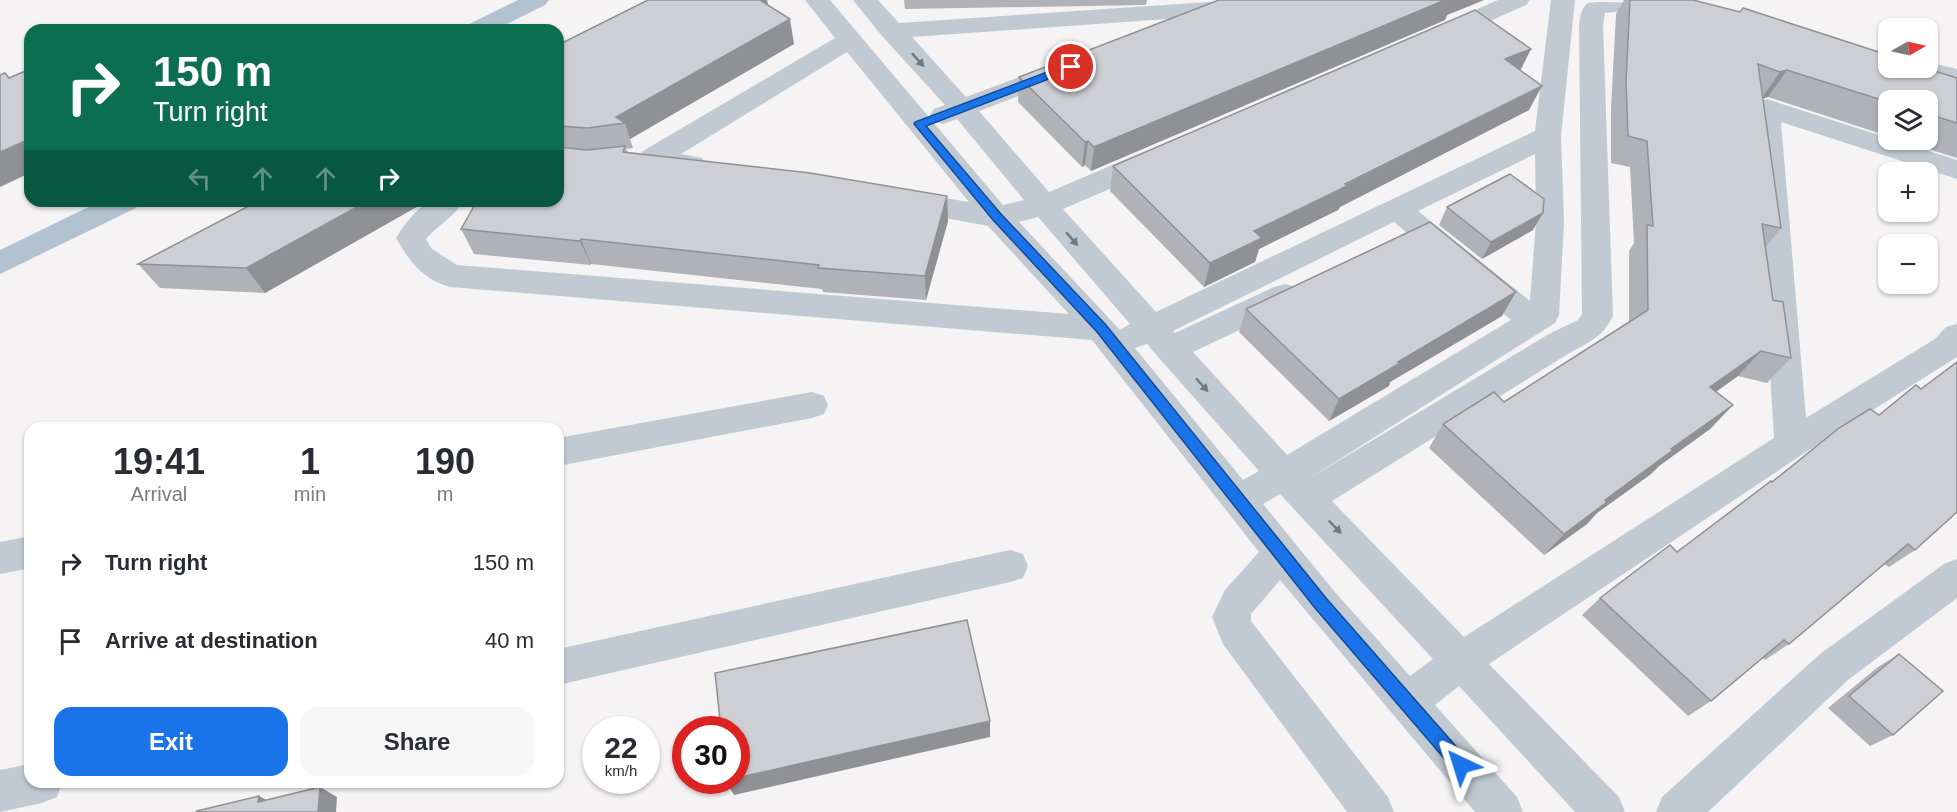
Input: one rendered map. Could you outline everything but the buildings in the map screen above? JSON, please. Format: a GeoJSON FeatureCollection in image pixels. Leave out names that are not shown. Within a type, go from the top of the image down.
{"type":"FeatureCollection","features":[{"type":"Feature","properties":{"kind":"main road"},"geometry":{"type":"LineString","coordinates":[[488,24],[537,0]]}},
{"type":"Feature","properties":{"kind":"main road"},"geometry":{"type":"LineString","coordinates":[[0,263],[114,207]]}},
{"type":"Feature","properties":{"kind":"street"},"geometry":{"type":"LineString","coordinates":[[817,0],[997,217],[1107,336],[1281,553],[1502,812]]}},
{"type":"Feature","properties":{"kind":"street"},"geometry":{"type":"LineString","coordinates":[[865,0],[962,108],[1043,206],[1160,339],[1284,475],[1604,812]]}},
{"type":"Feature","properties":{"kind":"street"},"geometry":{"type":"LineString","coordinates":[[1421,42],[1518,0]]}},
{"type":"Feature","properties":{"kind":"street"},"geometry":{"type":"LineString","coordinates":[[1238,500],[1284,475],[1544,315],[1550,222],[1548,136],[1563,0]]}},
{"type":"Feature","properties":{"kind":"street"},"geometry":{"type":"LineString","coordinates":[[891,31],[1235,4]]}},
{"type":"Feature","properties":{"kind":"street"},"geometry":{"type":"LineString","coordinates":[[1148,38],[1235,4]]}},
{"type":"Feature","properties":{"kind":"street"},"geometry":{"type":"LineString","coordinates":[[1307,498],[1560,343],[1589,328],[1598,316],[1591,25],[1593,12],[1598,7],[1623,4],[1679,6]]}},
{"type":"Feature","properties":{"kind":"street"},"geometry":{"type":"LineString","coordinates":[[722,170],[642,159],[849,40]]}},
{"type":"Feature","properties":{"kind":"street"},"geometry":{"type":"LineString","coordinates":[[919,124],[1082,63]]}},
{"type":"Feature","properties":{"kind":"street"},"geometry":{"type":"LineString","coordinates":[[1938,72],[1957,77]]}},
{"type":"Feature","properties":{"kind":"street"},"geometry":{"type":"LineString","coordinates":[[1791,444],[1767,108],[1957,170]]}},
{"type":"Feature","properties":{"kind":"street"},"geometry":{"type":"LineString","coordinates":[[1160,339],[1397,209],[1548,136]]}},
{"type":"Feature","properties":{"kind":"street"},"geometry":{"type":"LineString","coordinates":[[882,197],[997,217],[1043,206],[1173,150]]}},
{"type":"Feature","properties":{"kind":"street"},"geometry":{"type":"LineString","coordinates":[[442,207],[424,221],[411,238],[422,257],[450,276],[1107,336],[1160,339],[1306,284]]}},
{"type":"Feature","properties":{"kind":"street"},"geometry":{"type":"LineString","coordinates":[[1397,209],[1534,322]]}},
{"type":"Feature","properties":{"kind":"street"},"geometry":{"type":"LineString","coordinates":[[1390,244],[1422,229]]}},
{"type":"Feature","properties":{"kind":"street"},"geometry":{"type":"LineString","coordinates":[[1407,702],[1462,660],[1791,444],[1946,348],[1957,336]]}},
{"type":"Feature","properties":{"kind":"street"},"geometry":{"type":"LineString","coordinates":[[564,451],[812,405]]}},
{"type":"Feature","properties":{"kind":"street"},"geometry":{"type":"LineString","coordinates":[[0,558],[24,553]]}},
{"type":"Feature","properties":{"kind":"street"},"geometry":{"type":"LineString","coordinates":[[1281,553],[1238,602],[1231,617],[1236,631],[1373,812]]}},
{"type":"Feature","properties":{"kind":"street"},"geometry":{"type":"LineString","coordinates":[[564,666],[1010,566]]}},
{"type":"Feature","properties":{"kind":"street"},"geometry":{"type":"LineString","coordinates":[[1677,812],[1834,668],[1957,576]]}},
{"type":"Feature","properties":{"kind":"street"},"geometry":{"type":"LineString","coordinates":[[0,791],[24,786]]}},
{"type":"Feature","properties":{"kind":"route"},"geometry":{"type":"LineString","coordinates":[[1071,67],[919,124],[997,217],[1101,328],[1321,603],[1461,765]]}}]}
